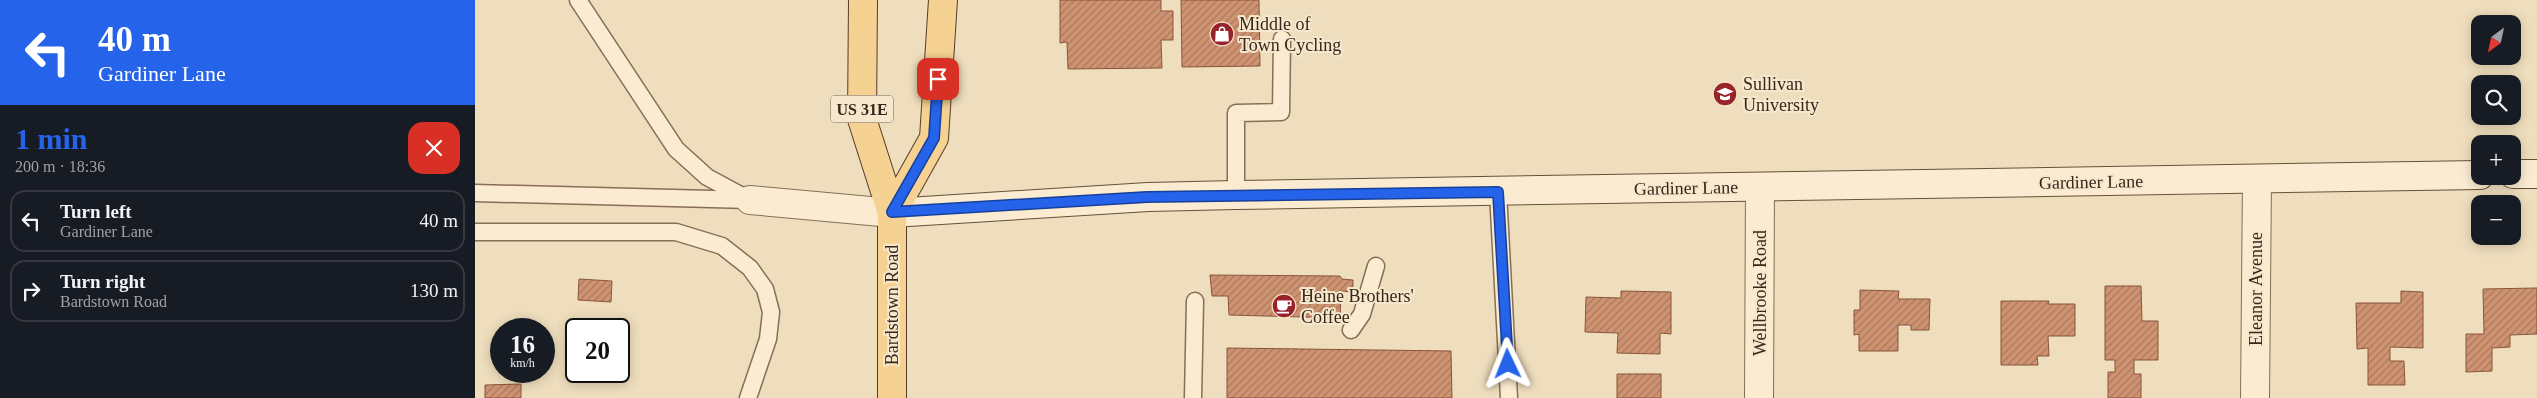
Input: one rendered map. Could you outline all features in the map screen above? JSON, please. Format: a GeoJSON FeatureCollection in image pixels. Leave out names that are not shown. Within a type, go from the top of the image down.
{"type":"FeatureCollection","features":[{"type":"Feature","properties":{"kind":"main road","name":"Bardstown Road"},"geometry":{"type":"LineString","coordinates":[[863,0],[862,119],[892,212],[893,398]]}},
{"type":"Feature","properties":{"kind":"main road","name":"Bardstown Road"},"geometry":{"type":"LineString","coordinates":[[892,212],[934,138],[943,0]]}},
{"type":"Feature","properties":{"kind":"main road"},"geometry":{"type":"LineString","coordinates":[[2521,174],[2537,174]]}},
{"type":"Feature","properties":{"kind":"main road","name":"Gardiner Lane"},"geometry":{"type":"LineString","coordinates":[[892,212],[1147,197],[2471,175]]}},
{"type":"Feature","properties":{"kind":"main road","name":"Eleanor Avenue"},"geometry":{"type":"LineString","coordinates":[[2255,398],[2257,179]]}},
{"type":"Feature","properties":{"kind":"main road","name":"Wellbrooke Road"},"geometry":{"type":"LineString","coordinates":[[1759,398],[1760,187]]}},
{"type":"Feature","properties":{"kind":"main road"},"geometry":{"type":"LineString","coordinates":[[750,200],[892,212]]}},
{"type":"Feature","properties":{"kind":"lane"},"geometry":{"type":"LineString","coordinates":[[578,0],[676,148],[707,177],[750,200]]}},
{"type":"Feature","properties":{"kind":"lane"},"geometry":{"type":"LineString","coordinates":[[1235,195],[1236,113],[1281,112],[1282,39]]}},
{"type":"Feature","properties":{"kind":"lane"},"geometry":{"type":"LineString","coordinates":[[1498,192],[1509,398]]}},
{"type":"Feature","properties":{"kind":"lane"},"geometry":{"type":"LineString","coordinates":[[475,193],[750,200]]}},
{"type":"Feature","properties":{"kind":"lane"},"geometry":{"type":"LineString","coordinates":[[475,232],[676,232],[722,246],[750,268],[765,288],[771,312],[768,339],[748,398]]}},
{"type":"Feature","properties":{"kind":"lane"},"geometry":{"type":"LineString","coordinates":[[1351,330],[1362,314],[1376,266]]}},
{"type":"Feature","properties":{"kind":"lane"},"geometry":{"type":"LineString","coordinates":[[1193,398],[1195,301]]}},
{"type":"Feature","properties":{"kind":"building"},"geometry":{"type":"Polygon","coordinates":[[[1060,0],[1161,0],[1161,11],[1173,11],[1173,40],[1161,40],[1162,68],[1068,69],[1067,42],[1060,43],[1060,0]]]}},
{"type":"Feature","properties":{"kind":"building"},"geometry":{"type":"Polygon","coordinates":[[[1181,0],[1259,0],[1260,66],[1182,67],[1181,0]]]}},
{"type":"Feature","properties":{"kind":"building","name":"Heine Brothers' Coffee"},"geometry":{"type":"Polygon","coordinates":[[[1210,275],[1340,276],[1342,279],[1353,280],[1353,292],[1341,291],[1340,318],[1229,315],[1228,296],[1212,296],[1210,275]]]}},
{"type":"Feature","properties":{"kind":"building"},"geometry":{"type":"Polygon","coordinates":[[[579,279],[612,281],[611,302],[578,300],[579,279]]]}},
{"type":"Feature","properties":{"kind":"building"},"geometry":{"type":"Polygon","coordinates":[[[2105,286],[2141,286],[2142,321],[2158,321],[2158,360],[2134,360],[2134,374],[2141,374],[2141,398],[2108,398],[2108,372],[2115,372],[2115,360],[2105,360],[2105,286]]]}},
{"type":"Feature","properties":{"kind":"building"},"geometry":{"type":"Polygon","coordinates":[[[2537,288],[2537,334],[2510,335],[2510,347],[2492,348],[2492,371],[2466,372],[2466,334],[2484,334],[2483,289],[2537,288]]]}},
{"type":"Feature","properties":{"kind":"building"},"geometry":{"type":"Polygon","coordinates":[[[1860,290],[1899,291],[1898,299],[1930,299],[1929,330],[1911,330],[1911,325],[1898,325],[1898,351],[1859,351],[1859,334],[1854,335],[1854,310],[1860,310],[1860,290]]]}},
{"type":"Feature","properties":{"kind":"building"},"geometry":{"type":"Polygon","coordinates":[[[1621,291],[1671,292],[1671,334],[1660,333],[1660,354],[1617,353],[1618,333],[1585,332],[1586,297],[1621,298],[1621,291]]]}},
{"type":"Feature","properties":{"kind":"building"},"geometry":{"type":"Polygon","coordinates":[[[2401,291],[2423,292],[2423,348],[2390,347],[2390,361],[2404,361],[2405,385],[2368,385],[2368,348],[2357,349],[2356,303],[2401,303],[2401,291]]]}},
{"type":"Feature","properties":{"kind":"building"},"geometry":{"type":"Polygon","coordinates":[[[2001,301],[2049,301],[2048,304],[2075,304],[2075,336],[2048,336],[2049,356],[2037,356],[2038,365],[2001,365],[2001,301]]]}},
{"type":"Feature","properties":{"kind":"building"},"geometry":{"type":"Polygon","coordinates":[[[1227,348],[1451,351],[1452,398],[1227,398],[1227,348]]]}},
{"type":"Feature","properties":{"kind":"building"},"geometry":{"type":"Polygon","coordinates":[[[1617,374],[1661,374],[1661,398],[1617,398],[1617,374]]]}},
{"type":"Feature","properties":{"kind":"building"},"geometry":{"type":"Polygon","coordinates":[[[521,384],[521,398],[485,398],[485,385],[521,384]]]}},
{"type":"Feature","properties":{"kind":"place","name":"Middle of Town Cycling"},"geometry":{"type":"Point","coordinates":[1222,34]}},
{"type":"Feature","properties":{"kind":"place","name":"Sullivan University"},"geometry":{"type":"Point","coordinates":[1725,94]}},
{"type":"Feature","properties":{"kind":"place","name":"Heine Brothers' Coffee"},"geometry":{"type":"Point","coordinates":[1284,306]}},
{"type":"Feature","properties":{"kind":"route"},"geometry":{"type":"LineString","coordinates":[[938,79],[934,138],[892,212],[1147,197],[1498,192],[1508,364]]}}]}
